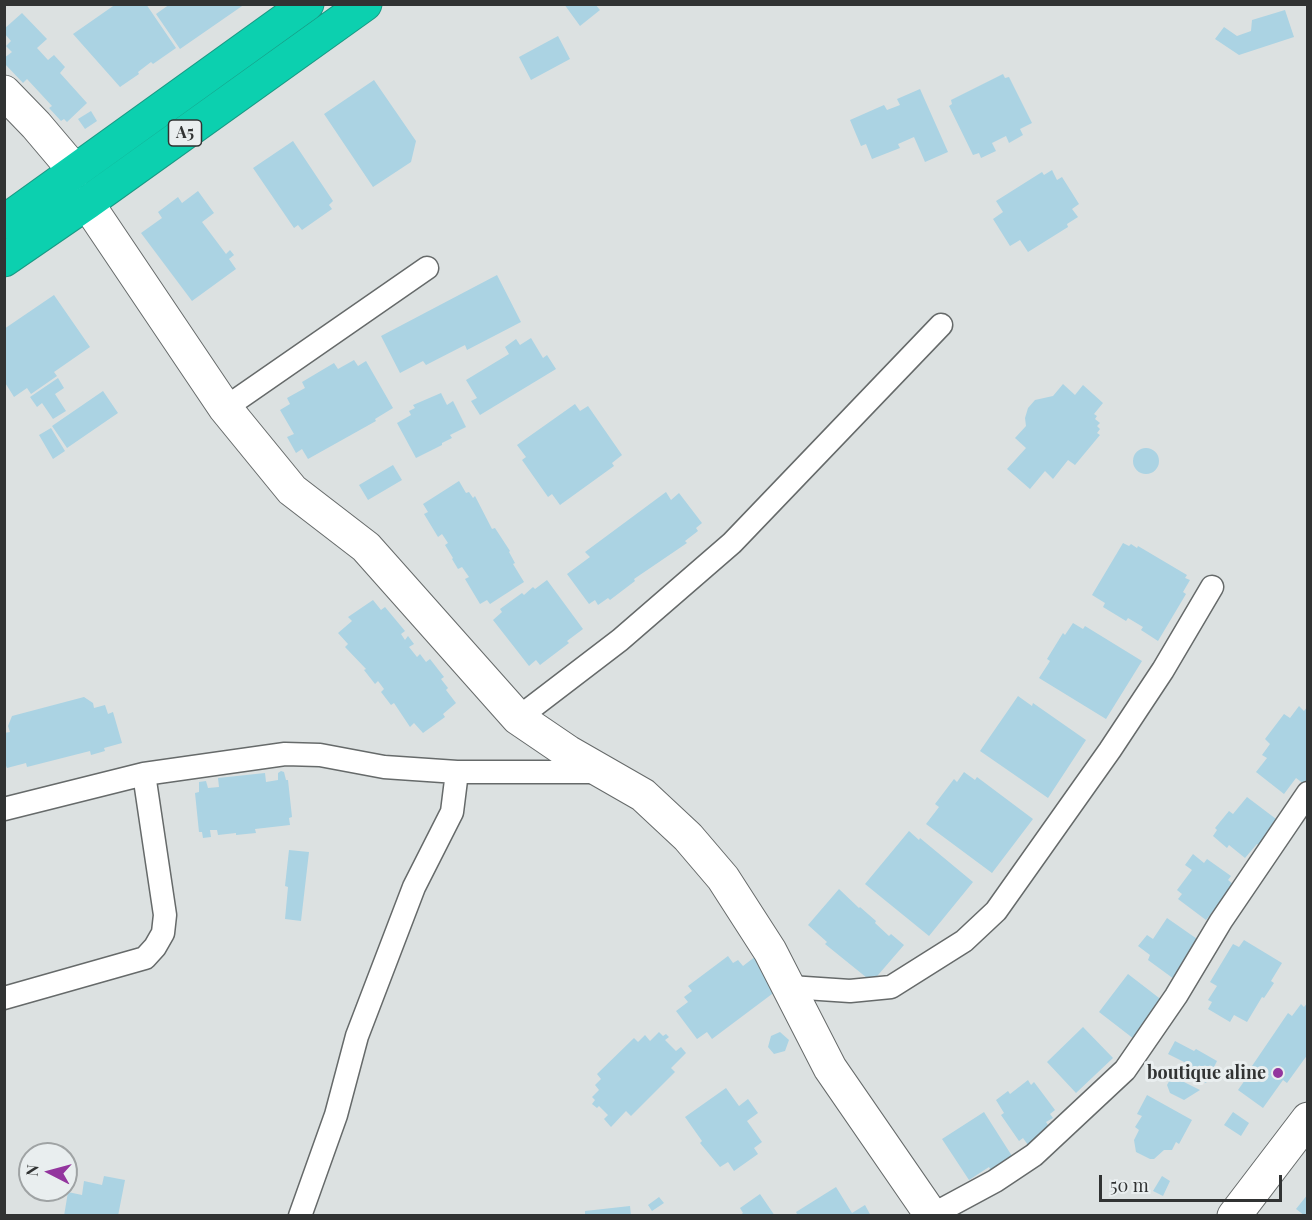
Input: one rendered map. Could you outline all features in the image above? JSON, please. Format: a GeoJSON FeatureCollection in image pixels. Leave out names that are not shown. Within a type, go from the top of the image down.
{"type":"FeatureCollection","features":[{"type":"Feature","properties":{"kind":"highway","name":"A5"},"geometry":{"type":"LineString","coordinates":[[4,222],[307,4]]}},
{"type":"Feature","properties":{"kind":"highway","name":"A5"},"geometry":{"type":"LineString","coordinates":[[4,260],[365,4]]}},
{"type":"Feature","properties":{"kind":"street"},"geometry":{"type":"LineString","coordinates":[[4,92],[75,171]]}},
{"type":"Feature","properties":{"kind":"street"},"geometry":{"type":"LineString","coordinates":[[87,203],[225,408],[292,490],[366,547],[518,718],[568,752],[643,795],[688,837],[723,878],[770,951],[830,1068],[932,1215],[996,1181],[1034,1155],[1125,1070],[1176,996],[1221,921],[1308,793]]}},
{"type":"Feature","properties":{"kind":"street"},"geometry":{"type":"LineString","coordinates":[[225,408],[427,268]]}},
{"type":"Feature","properties":{"kind":"street"},"geometry":{"type":"LineString","coordinates":[[518,718],[621,640],[732,543],[941,326]]}},
{"type":"Feature","properties":{"kind":"street"},"geometry":{"type":"LineString","coordinates":[[790,987],[850,991],[891,987],[964,941],[996,911],[1110,750],[1163,670],[1212,587]]}},
{"type":"Feature","properties":{"kind":"street"},"geometry":{"type":"LineString","coordinates":[[4,809],[144,774],[285,754],[320,755],[384,767],[458,772],[602,772]]}},
{"type":"Feature","properties":{"kind":"street"},"geometry":{"type":"LineString","coordinates":[[300,1215],[336,1115],[357,1036],[414,887],[452,812],[458,772]]}},
{"type":"Feature","properties":{"kind":"street"},"geometry":{"type":"LineString","coordinates":[[4,998],[145,958],[155,947],[163,933],[165,915],[144,774]]}},
{"type":"Feature","properties":{"kind":"street"},"geometry":{"type":"LineString","coordinates":[[1234,1215],[1308,1119]]}},
{"type":"Feature","properties":{"kind":"building"},"geometry":{"type":"Polygon","coordinates":[[[116,4],[146,4],[176,48],[153,64],[151,62],[138,72],[139,74],[120,87],[73,34],[116,4]]]}},
{"type":"Feature","properties":{"kind":"building"},"geometry":{"type":"Polygon","coordinates":[[[170,4],[245,4],[180,49],[156,14],[170,4]]]}},
{"type":"Feature","properties":{"kind":"building"},"geometry":{"type":"Polygon","coordinates":[[[564,4],[595,4],[600,10],[580,26],[564,4]]]}},
{"type":"Feature","properties":{"kind":"building"},"geometry":{"type":"Polygon","coordinates":[[[1285,10],[1294,37],[1239,55],[1215,39],[1224,27],[1237,36],[1251,31],[1252,20],[1285,10]]]}},
{"type":"Feature","properties":{"kind":"building"},"geometry":{"type":"Polygon","coordinates":[[[22,13],[47,39],[37,48],[48,60],[54,55],[65,67],[60,73],[87,103],[67,122],[64,119],[61,121],[49,108],[52,106],[27,79],[23,83],[4,63],[4,58],[12,52],[6,46],[11,41],[4,33],[4,29],[22,13]]]}},
{"type":"Feature","properties":{"kind":"building"},"geometry":{"type":"Polygon","coordinates":[[[558,36],[570,59],[531,80],[519,57],[558,36]]]}},
{"type":"Feature","properties":{"kind":"building"},"geometry":{"type":"Polygon","coordinates":[[[1003,74],[1005,78],[1009,77],[1032,123],[1020,129],[1023,135],[1009,143],[1006,136],[992,143],[996,151],[981,158],[979,153],[973,155],[949,106],[952,104],[951,100],[1003,74]]]}},
{"type":"Feature","properties":{"kind":"building"},"geometry":{"type":"Polygon","coordinates":[[[374,80],[416,141],[411,162],[373,187],[324,114],[374,80]]]}},
{"type":"Feature","properties":{"kind":"building"},"geometry":{"type":"Polygon","coordinates":[[[920,89],[948,152],[925,162],[914,137],[898,144],[900,148],[872,159],[866,144],[861,146],[850,120],[884,105],[887,110],[900,105],[897,99],[920,89]]]}},
{"type":"Feature","properties":{"kind":"building"},"geometry":{"type":"Polygon","coordinates":[[[91,111],[97,121],[85,129],[78,119],[91,111]]]}},
{"type":"Feature","properties":{"kind":"building"},"geometry":{"type":"Polygon","coordinates":[[[293,141],[333,201],[329,205],[332,209],[302,230],[298,225],[294,228],[253,168],[293,141]]]}},
{"type":"Feature","properties":{"kind":"building"},"geometry":{"type":"Polygon","coordinates":[[[1052,170],[1057,180],[1062,177],[1079,204],[1072,209],[1078,217],[1067,224],[1068,227],[1028,252],[1020,240],[1010,246],[993,219],[1003,212],[996,201],[1042,172],[1044,175],[1052,170]]]}},
{"type":"Feature","properties":{"kind":"building"},"geometry":{"type":"Polygon","coordinates":[[[198,191],[214,213],[202,222],[226,254],[230,250],[234,255],[229,259],[236,269],[192,301],[141,233],[162,218],[158,212],[178,197],[182,203],[198,191]]]}},
{"type":"Feature","properties":{"kind":"building"},"geometry":{"type":"Polygon","coordinates":[[[497,275],[521,322],[467,350],[465,345],[426,365],[423,361],[400,373],[381,336],[497,275]]]}},
{"type":"Feature","properties":{"kind":"building"},"geometry":{"type":"Polygon","coordinates":[[[54,295],[90,347],[54,372],[57,376],[31,394],[27,388],[14,397],[4,381],[4,329],[54,295]]]}},
{"type":"Feature","properties":{"kind":"building"},"geometry":{"type":"Polygon","coordinates":[[[531,338],[543,358],[547,355],[556,369],[480,415],[471,401],[477,398],[466,380],[509,354],[505,347],[516,339],[520,345],[531,338]]]}},
{"type":"Feature","properties":{"kind":"building"},"geometry":{"type":"Polygon","coordinates":[[[354,360],[358,366],[366,361],[393,408],[375,419],[376,421],[308,459],[302,449],[296,453],[287,437],[294,434],[280,410],[290,404],[287,398],[305,388],[302,382],[334,363],[338,369],[354,360]]]}},
{"type":"Feature","properties":{"kind":"building"},"geometry":{"type":"Polygon","coordinates":[[[58,378],[64,388],[55,394],[66,411],[53,419],[42,403],[37,407],[30,397],[58,378]]]}},
{"type":"Feature","properties":{"kind":"building"},"geometry":{"type":"Polygon","coordinates":[[[1063,384],[1075,395],[1083,385],[1103,403],[1094,414],[1097,416],[1095,419],[1100,423],[1097,426],[1100,429],[1097,433],[1100,435],[1075,465],[1068,460],[1053,479],[1045,471],[1030,489],[1007,469],[1026,448],[1015,438],[1026,426],[1025,418],[1028,408],[1035,400],[1053,396],[1063,384]]]}},
{"type":"Feature","properties":{"kind":"building"},"geometry":{"type":"Polygon","coordinates":[[[103,391],[118,413],[67,448],[52,426],[103,391]]]}},
{"type":"Feature","properties":{"kind":"building"},"geometry":{"type":"Polygon","coordinates":[[[441,393],[447,405],[453,401],[466,427],[450,435],[452,438],[442,445],[416,458],[397,423],[411,415],[409,411],[415,408],[413,405],[441,393]]]}},
{"type":"Feature","properties":{"kind":"building"},"geometry":{"type":"Polygon","coordinates":[[[575,404],[580,411],[588,406],[622,455],[612,463],[614,466],[560,505],[552,494],[548,497],[522,460],[526,457],[517,445],[575,404]]]}},
{"type":"Feature","properties":{"kind":"building"},"geometry":{"type":"Polygon","coordinates":[[[51,428],[65,451],[53,459],[39,435],[51,428]]]}},
{"type":"Feature","properties":{"kind":"building"},"geometry":{"type":"Polygon","coordinates":[[[1146,448],[1155,452],[1159,461],[1155,470],[1146,474],[1137,470],[1133,461],[1137,452],[1146,448]]]}},
{"type":"Feature","properties":{"kind":"building"},"geometry":{"type":"Polygon","coordinates":[[[393,465],[402,480],[368,500],[359,485],[393,465]]]}},
{"type":"Feature","properties":{"kind":"building"},"geometry":{"type":"Polygon","coordinates":[[[459,481],[466,493],[469,492],[473,498],[475,496],[492,529],[495,528],[510,551],[515,563],[513,564],[524,582],[490,604],[487,600],[480,604],[465,579],[469,577],[462,567],[458,569],[452,559],[445,545],[448,543],[442,534],[438,537],[424,514],[428,512],[423,504],[459,481]]]}},
{"type":"Feature","properties":{"kind":"building"},"geometry":{"type":"Polygon","coordinates":[[[666,492],[671,500],[679,493],[702,523],[696,528],[698,531],[685,541],[687,543],[634,579],[635,581],[610,600],[608,598],[598,605],[595,600],[589,604],[567,574],[590,557],[585,552],[666,492]]]}},
{"type":"Feature","properties":{"kind":"building"},"geometry":{"type":"Polygon","coordinates":[[[1123,543],[1137,548],[1138,546],[1187,575],[1185,578],[1190,580],[1183,592],[1186,594],[1158,641],[1141,630],[1143,627],[1128,618],[1126,621],[1103,607],[1105,603],[1092,595],[1123,543]]]}},
{"type":"Feature","properties":{"kind":"building"},"geometry":{"type":"Polygon","coordinates":[[[547,580],[583,629],[540,665],[536,660],[529,666],[493,620],[502,612],[500,609],[522,593],[524,595],[547,580]]]}},
{"type":"Feature","properties":{"kind":"building"},"geometry":{"type":"Polygon","coordinates":[[[373,600],[381,610],[385,607],[405,631],[401,634],[405,640],[408,636],[414,644],[409,647],[417,657],[420,654],[426,662],[430,659],[444,677],[441,679],[448,688],[446,690],[456,703],[443,714],[445,717],[423,733],[414,723],[410,727],[394,703],[391,705],[381,692],[384,689],[378,681],[375,684],[364,670],[366,669],[345,647],[348,644],[338,633],[352,621],[348,617],[373,600]]]}},
{"type":"Feature","properties":{"kind":"building"},"geometry":{"type":"Polygon","coordinates":[[[1073,623],[1083,629],[1085,626],[1142,661],[1106,719],[1039,678],[1050,661],[1047,659],[1063,633],[1065,635],[1073,623]]]}},
{"type":"Feature","properties":{"kind":"building"},"geometry":{"type":"Polygon","coordinates":[[[1018,696],[1032,706],[1033,703],[1086,740],[1048,798],[980,751],[1018,696]]]}},
{"type":"Feature","properties":{"kind":"building"},"geometry":{"type":"Polygon","coordinates":[[[84,697],[93,703],[94,708],[105,705],[108,714],[113,712],[122,743],[104,748],[105,751],[91,755],[90,751],[27,767],[26,763],[7,768],[4,761],[4,733],[10,732],[8,726],[12,716],[84,697]]]}},
{"type":"Feature","properties":{"kind":"building"},"geometry":{"type":"Polygon","coordinates":[[[1299,706],[1304,711],[1308,706],[1308,780],[1304,784],[1296,778],[1284,794],[1256,772],[1267,758],[1262,755],[1270,744],[1265,739],[1284,714],[1290,718],[1299,706]]]}},
{"type":"Feature","properties":{"kind":"building"},"geometry":{"type":"Polygon","coordinates":[[[281,771],[288,780],[292,817],[289,818],[290,825],[255,829],[256,833],[236,835],[236,833],[218,835],[217,830],[210,830],[211,837],[203,838],[202,832],[199,832],[195,793],[199,792],[199,782],[206,781],[208,788],[219,787],[218,778],[265,773],[266,782],[278,780],[278,773],[281,771]]]}},
{"type":"Feature","properties":{"kind":"building"},"geometry":{"type":"Polygon","coordinates":[[[964,772],[975,780],[977,777],[1033,819],[992,873],[926,824],[939,807],[935,804],[954,779],[957,782],[964,772]]]}},
{"type":"Feature","properties":{"kind":"building"},"geometry":{"type":"Polygon","coordinates":[[[1247,797],[1284,825],[1264,850],[1257,844],[1245,858],[1229,845],[1227,848],[1213,836],[1217,830],[1215,828],[1229,811],[1233,814],[1247,797]]]}},
{"type":"Feature","properties":{"kind":"building"},"geometry":{"type":"Polygon","coordinates":[[[909,831],[973,882],[929,936],[865,884],[909,831]]]}},
{"type":"Feature","properties":{"kind":"building"},"geometry":{"type":"Polygon","coordinates":[[[289,850],[309,852],[301,921],[285,919],[288,887],[285,886],[289,850]]]}},
{"type":"Feature","properties":{"kind":"building"},"geometry":{"type":"Polygon","coordinates":[[[1193,854],[1204,863],[1207,859],[1231,876],[1228,880],[1233,884],[1225,895],[1230,899],[1223,908],[1218,905],[1206,920],[1178,899],[1182,894],[1177,890],[1192,870],[1185,865],[1193,854]]]}},
{"type":"Feature","properties":{"kind":"building"},"geometry":{"type":"Polygon","coordinates":[[[839,889],[876,921],[875,923],[889,936],[891,934],[904,945],[872,982],[825,944],[827,942],[808,925],[839,889]]]}},
{"type":"Feature","properties":{"kind":"building"},"geometry":{"type":"Polygon","coordinates":[[[1167,918],[1200,941],[1174,979],[1148,960],[1150,955],[1138,946],[1147,935],[1153,939],[1167,918]]]}},
{"type":"Feature","properties":{"kind":"building"},"geometry":{"type":"Polygon","coordinates":[[[1244,940],[1282,963],[1271,981],[1274,983],[1264,998],[1262,997],[1247,1022],[1234,1015],[1230,1022],[1208,1009],[1212,1002],[1208,1000],[1217,986],[1210,982],[1233,944],[1239,947],[1244,940]]]}},
{"type":"Feature","properties":{"kind":"building"},"geometry":{"type":"Polygon","coordinates":[[[728,956],[733,963],[738,960],[743,966],[756,956],[780,988],[712,1039],[707,1032],[697,1039],[676,1011],[688,1002],[684,997],[692,991],[688,986],[728,956]]]}},
{"type":"Feature","properties":{"kind":"building"},"geometry":{"type":"Polygon","coordinates":[[[1128,974],[1163,1001],[1134,1039],[1099,1012],[1128,974]]]}},
{"type":"Feature","properties":{"kind":"building"},"geometry":{"type":"Polygon","coordinates":[[[1308,1002],[1308,1054],[1287,1083],[1283,1080],[1263,1108],[1238,1090],[1288,1013],[1292,1016],[1301,1004],[1304,1007],[1308,1002]]]}},
{"type":"Feature","properties":{"kind":"building"},"geometry":{"type":"Polygon","coordinates":[[[1083,1027],[1113,1058],[1076,1093],[1047,1062],[1083,1027]]]}},
{"type":"Feature","properties":{"kind":"building"},"geometry":{"type":"Polygon","coordinates":[[[659,1032],[669,1037],[665,1040],[676,1051],[681,1047],[686,1053],[671,1068],[675,1072],[631,1116],[626,1111],[611,1127],[604,1119],[608,1115],[599,1106],[597,1108],[592,1104],[595,1100],[592,1097],[599,1090],[595,1085],[601,1079],[597,1074],[634,1038],[638,1042],[645,1035],[650,1041],[659,1032]]]}},
{"type":"Feature","properties":{"kind":"building"},"geometry":{"type":"Polygon","coordinates":[[[780,1032],[789,1040],[785,1051],[774,1054],[768,1047],[771,1036],[780,1032]]]}},
{"type":"Feature","properties":{"kind":"building"},"geometry":{"type":"Polygon","coordinates":[[[1175,1041],[1194,1051],[1196,1049],[1217,1061],[1206,1083],[1184,1071],[1188,1064],[1168,1054],[1175,1041]]]}},
{"type":"Feature","properties":{"kind":"building"},"geometry":{"type":"Polygon","coordinates":[[[1172,1076],[1200,1090],[1184,1100],[1170,1093],[1167,1085],[1172,1076]]]}},
{"type":"Feature","properties":{"kind":"building"},"geometry":{"type":"Polygon","coordinates":[[[1028,1080],[1031,1085],[1034,1082],[1055,1110],[1050,1114],[1053,1118],[1046,1122],[1050,1128],[1028,1145],[1023,1138],[1019,1141],[1001,1115],[1004,1113],[996,1100],[1008,1091],[1010,1094],[1028,1080]]]}},
{"type":"Feature","properties":{"kind":"building"},"geometry":{"type":"Polygon","coordinates":[[[726,1088],[739,1106],[748,1099],[758,1113],[747,1121],[762,1142],[754,1148],[758,1154],[734,1171],[728,1162],[720,1167],[700,1143],[702,1141],[685,1117],[726,1088]]]}},
{"type":"Feature","properties":{"kind":"building"},"geometry":{"type":"Polygon","coordinates":[[[1147,1095],[1192,1120],[1179,1144],[1176,1142],[1172,1150],[1164,1150],[1154,1159],[1136,1152],[1134,1140],[1139,1130],[1135,1127],[1142,1116],[1137,1114],[1147,1095]]]}},
{"type":"Feature","properties":{"kind":"building"},"geometry":{"type":"Polygon","coordinates":[[[984,1112],[1012,1156],[991,1170],[989,1167],[969,1180],[942,1139],[984,1112]]]}},
{"type":"Feature","properties":{"kind":"building"},"geometry":{"type":"Polygon","coordinates":[[[1233,1112],[1249,1123],[1241,1136],[1224,1125],[1233,1112]]]}},
{"type":"Feature","properties":{"kind":"building"},"geometry":{"type":"Polygon","coordinates":[[[104,1176],[125,1180],[118,1216],[64,1216],[66,1202],[78,1202],[78,1194],[82,1195],[84,1181],[102,1185],[104,1176]]]}},
{"type":"Feature","properties":{"kind":"building"},"geometry":{"type":"Polygon","coordinates":[[[1162,1176],[1170,1181],[1163,1196],[1153,1191],[1162,1176]]]}},
{"type":"Feature","properties":{"kind":"building"},"geometry":{"type":"Polygon","coordinates":[[[836,1187],[852,1213],[865,1205],[871,1216],[798,1216],[796,1212],[836,1187]]]}},
{"type":"Feature","properties":{"kind":"building"},"geometry":{"type":"Polygon","coordinates":[[[760,1194],[775,1216],[739,1216],[743,1213],[740,1208],[760,1194]]]}},
{"type":"Feature","properties":{"kind":"building"},"geometry":{"type":"Polygon","coordinates":[[[1308,1194],[1308,1216],[1305,1216],[1296,1209],[1308,1194]]]}},
{"type":"Feature","properties":{"kind":"building"},"geometry":{"type":"Polygon","coordinates":[[[659,1197],[664,1203],[652,1211],[648,1205],[659,1197]]]}},
{"type":"Feature","properties":{"kind":"building"},"geometry":{"type":"Polygon","coordinates":[[[630,1206],[631,1216],[585,1216],[585,1211],[630,1206]]]}},
{"type":"Feature","properties":{"kind":"place","name":"boutique aline"},"geometry":{"type":"Point","coordinates":[1278,1073]}}]}
